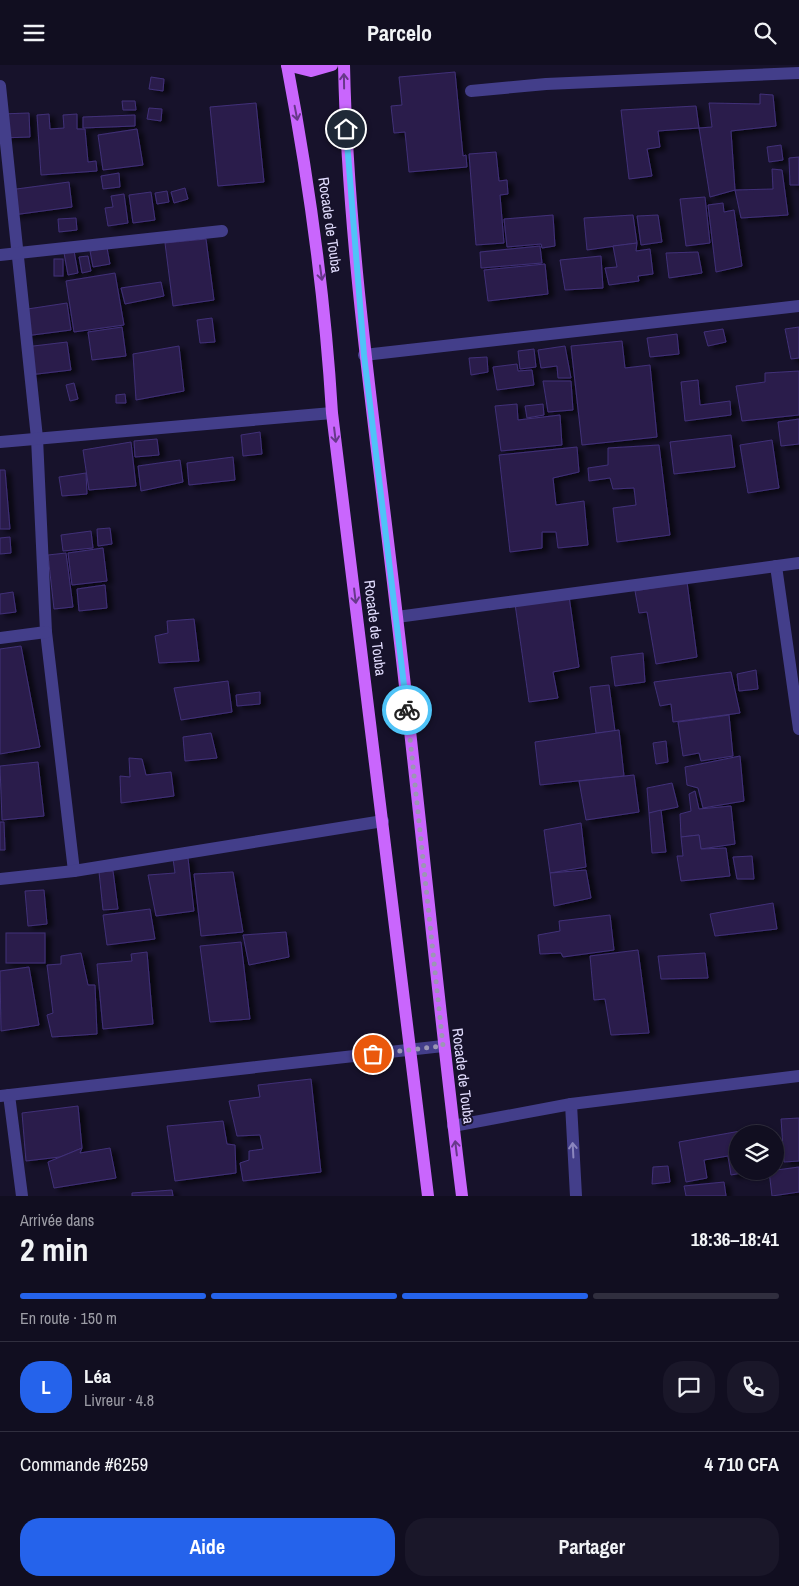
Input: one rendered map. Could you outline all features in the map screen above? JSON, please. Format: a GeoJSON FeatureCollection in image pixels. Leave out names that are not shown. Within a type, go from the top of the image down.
{"type":"FeatureCollection","features":[{"type":"Feature","properties":{"kind":"main road"},"geometry":{"type":"LineString","coordinates":[[287,65],[311,71],[332,65]]}},
{"type":"Feature","properties":{"kind":"main road","name":"Rocade de Touba"},"geometry":{"type":"LineString","coordinates":[[287,65],[305,157],[324,298],[332,413],[412,1050],[428,1196]]}},
{"type":"Feature","properties":{"kind":"main road","name":"Rocade de Touba"},"geometry":{"type":"LineString","coordinates":[[344,65],[347,145],[364,355],[397,617],[443,1046],[462,1196]]}},
{"type":"Feature","properties":{"kind":"street"},"geometry":{"type":"LineString","coordinates":[[471,91],[554,83],[799,73]]}},
{"type":"Feature","properties":{"kind":"street"},"geometry":{"type":"LineString","coordinates":[[0,86],[37,438],[46,632],[74,871]]}},
{"type":"Feature","properties":{"kind":"street"},"geometry":{"type":"LineString","coordinates":[[0,255],[222,231]]}},
{"type":"Feature","properties":{"kind":"street"},"geometry":{"type":"LineString","coordinates":[[364,355],[799,306]]}},
{"type":"Feature","properties":{"kind":"street"},"geometry":{"type":"LineString","coordinates":[[0,441],[332,413]]}},
{"type":"Feature","properties":{"kind":"street"},"geometry":{"type":"LineString","coordinates":[[397,617],[799,563]]}},
{"type":"Feature","properties":{"kind":"street"},"geometry":{"type":"LineString","coordinates":[[776,566],[799,729]]}},
{"type":"Feature","properties":{"kind":"street"},"geometry":{"type":"LineString","coordinates":[[0,638],[46,632]]}},
{"type":"Feature","properties":{"kind":"street"},"geometry":{"type":"LineString","coordinates":[[0,879],[74,871],[383,821]]}},
{"type":"Feature","properties":{"kind":"street"},"geometry":{"type":"LineString","coordinates":[[22,1196],[4,1095],[443,1046]]}},
{"type":"Feature","properties":{"kind":"street"},"geometry":{"type":"LineString","coordinates":[[453,1126],[571,1104],[799,1076]]}},
{"type":"Feature","properties":{"kind":"street"},"geometry":{"type":"LineString","coordinates":[[571,1104],[576,1196]]}},
{"type":"Feature","properties":{"kind":"building"},"geometry":{"type":"Polygon","coordinates":[[[455,72],[463,156],[466,155],[467,167],[409,172],[405,132],[394,133],[391,106],[402,105],[399,77],[455,72]]]}},
{"type":"Feature","properties":{"kind":"building"},"geometry":{"type":"Polygon","coordinates":[[[151,77],[164,79],[163,91],[149,89],[151,77]]]}},
{"type":"Feature","properties":{"kind":"building"},"geometry":{"type":"Polygon","coordinates":[[[760,94],[773,95],[776,126],[731,131],[735,190],[710,197],[699,128],[712,127],[709,103],[760,104],[760,94]]]}},
{"type":"Feature","properties":{"kind":"building"},"geometry":{"type":"Polygon","coordinates":[[[122,101],[135,101],[136,110],[123,110],[122,101]]]}},
{"type":"Feature","properties":{"kind":"building"},"geometry":{"type":"Polygon","coordinates":[[[256,103],[264,182],[218,186],[210,107],[256,103]]]}},
{"type":"Feature","properties":{"kind":"building"},"geometry":{"type":"Polygon","coordinates":[[[696,106],[699,128],[658,131],[660,147],[647,149],[652,176],[629,179],[621,110],[696,106]]]}},
{"type":"Feature","properties":{"kind":"building"},"geometry":{"type":"Polygon","coordinates":[[[149,108],[162,109],[161,121],[147,119],[149,108]]]}},
{"type":"Feature","properties":{"kind":"building"},"geometry":{"type":"Polygon","coordinates":[[[29,113],[30,137],[0,138],[0,114],[29,113]]]}},
{"type":"Feature","properties":{"kind":"building"},"geometry":{"type":"Polygon","coordinates":[[[49,114],[50,129],[64,128],[63,115],[77,114],[77,129],[85,129],[88,162],[96,161],[97,171],[41,175],[37,115],[49,114]]]}},
{"type":"Feature","properties":{"kind":"building"},"geometry":{"type":"Polygon","coordinates":[[[135,115],[135,126],[83,128],[83,117],[135,115]]]}},
{"type":"Feature","properties":{"kind":"building"},"geometry":{"type":"Polygon","coordinates":[[[137,129],[143,165],[103,170],[98,135],[137,129]]]}},
{"type":"Feature","properties":{"kind":"building"},"geometry":{"type":"Polygon","coordinates":[[[781,145],[783,160],[769,162],[767,147],[781,145]]]}},
{"type":"Feature","properties":{"kind":"building"},"geometry":{"type":"Polygon","coordinates":[[[496,152],[499,181],[507,180],[508,194],[500,195],[504,243],[476,245],[469,154],[496,152]]]}},
{"type":"Feature","properties":{"kind":"building"},"geometry":{"type":"Polygon","coordinates":[[[799,157],[799,185],[790,185],[789,158],[799,157]]]}},
{"type":"Feature","properties":{"kind":"building"},"geometry":{"type":"Polygon","coordinates":[[[772,169],[782,170],[788,215],[741,218],[735,190],[773,189],[772,169]]]}},
{"type":"Feature","properties":{"kind":"building"},"geometry":{"type":"Polygon","coordinates":[[[119,173],[120,187],[103,189],[101,176],[119,173]]]}},
{"type":"Feature","properties":{"kind":"building"},"geometry":{"type":"Polygon","coordinates":[[[69,182],[72,207],[13,215],[9,190],[69,182]]]}},
{"type":"Feature","properties":{"kind":"building"},"geometry":{"type":"Polygon","coordinates":[[[185,188],[188,199],[174,203],[171,192],[185,188]]]}},
{"type":"Feature","properties":{"kind":"building"},"geometry":{"type":"Polygon","coordinates":[[[167,191],[169,202],[157,204],[155,193],[167,191]]]}},
{"type":"Feature","properties":{"kind":"building"},"geometry":{"type":"Polygon","coordinates":[[[151,192],[155,220],[133,223],[129,195],[151,192]]]}},
{"type":"Feature","properties":{"kind":"building"},"geometry":{"type":"Polygon","coordinates":[[[124,194],[128,223],[108,226],[105,208],[113,207],[111,196],[124,194]]]}},
{"type":"Feature","properties":{"kind":"building"},"geometry":{"type":"Polygon","coordinates":[[[705,197],[710,243],[686,246],[680,199],[705,197]]]}},
{"type":"Feature","properties":{"kind":"building"},"geometry":{"type":"Polygon","coordinates":[[[723,203],[724,212],[734,210],[742,266],[716,272],[708,205],[723,203]]]}},
{"type":"Feature","properties":{"kind":"building"},"geometry":{"type":"Polygon","coordinates":[[[553,215],[555,246],[542,248],[541,244],[507,247],[504,219],[553,215]]]}},
{"type":"Feature","properties":{"kind":"building"},"geometry":{"type":"Polygon","coordinates":[[[633,215],[637,243],[587,250],[584,218],[633,215]]]}},
{"type":"Feature","properties":{"kind":"building"},"geometry":{"type":"Polygon","coordinates":[[[658,215],[662,242],[641,245],[637,216],[658,215]]]}},
{"type":"Feature","properties":{"kind":"building"},"geometry":{"type":"Polygon","coordinates":[[[76,218],[77,230],[59,232],[58,219],[76,218]]]}},
{"type":"Feature","properties":{"kind":"building"},"geometry":{"type":"Polygon","coordinates":[[[206,239],[214,300],[173,306],[165,243],[206,239]]]}},
{"type":"Feature","properties":{"kind":"building"},"geometry":{"type":"Polygon","coordinates":[[[637,243],[636,251],[650,249],[653,274],[638,276],[639,281],[609,285],[605,268],[617,267],[613,246],[637,243]]]}},
{"type":"Feature","properties":{"kind":"building"},"geometry":{"type":"Polygon","coordinates":[[[540,246],[542,263],[481,268],[480,252],[540,246]]]}},
{"type":"Feature","properties":{"kind":"building"},"geometry":{"type":"Polygon","coordinates":[[[107,248],[110,264],[93,267],[90,251],[107,248]]]}},
{"type":"Feature","properties":{"kind":"building"},"geometry":{"type":"Polygon","coordinates":[[[74,251],[78,273],[68,275],[64,253],[74,251]]]}},
{"type":"Feature","properties":{"kind":"building"},"geometry":{"type":"Polygon","coordinates":[[[698,252],[702,273],[669,278],[666,253],[698,252]]]}},
{"type":"Feature","properties":{"kind":"building"},"geometry":{"type":"Polygon","coordinates":[[[88,256],[91,271],[82,273],[79,257],[88,256]]]}},
{"type":"Feature","properties":{"kind":"building"},"geometry":{"type":"Polygon","coordinates":[[[601,256],[603,288],[565,290],[560,260],[601,256]]]}},
{"type":"Feature","properties":{"kind":"building"},"geometry":{"type":"Polygon","coordinates":[[[54,259],[63,259],[63,276],[54,276],[54,259]]]}},
{"type":"Feature","properties":{"kind":"building"},"geometry":{"type":"Polygon","coordinates":[[[545,264],[548,294],[488,301],[484,270],[545,264]]]}},
{"type":"Feature","properties":{"kind":"building"},"geometry":{"type":"Polygon","coordinates":[[[115,273],[124,325],[74,332],[66,281],[115,273]]]}},
{"type":"Feature","properties":{"kind":"building"},"geometry":{"type":"Polygon","coordinates":[[[161,282],[164,296],[125,304],[121,288],[161,282]]]}},
{"type":"Feature","properties":{"kind":"building"},"geometry":{"type":"Polygon","coordinates":[[[67,303],[71,330],[25,336],[21,310],[67,303]]]}},
{"type":"Feature","properties":{"kind":"building"},"geometry":{"type":"Polygon","coordinates":[[[212,318],[215,342],[200,343],[197,320],[212,318]]]}},
{"type":"Feature","properties":{"kind":"building"},"geometry":{"type":"Polygon","coordinates":[[[122,327],[126,356],[92,360],[88,332],[122,327]]]}},
{"type":"Feature","properties":{"kind":"building"},"geometry":{"type":"Polygon","coordinates":[[[799,327],[799,358],[791,359],[785,329],[799,327]]]}},
{"type":"Feature","properties":{"kind":"building"},"geometry":{"type":"Polygon","coordinates":[[[723,329],[726,342],[708,346],[704,332],[723,329]]]}},
{"type":"Feature","properties":{"kind":"building"},"geometry":{"type":"Polygon","coordinates":[[[677,334],[679,354],[650,357],[647,338],[677,334]]]}},
{"type":"Feature","properties":{"kind":"building"},"geometry":{"type":"Polygon","coordinates":[[[622,341],[625,368],[650,365],[657,437],[582,445],[571,346],[622,341]]]}},
{"type":"Feature","properties":{"kind":"building"},"geometry":{"type":"Polygon","coordinates":[[[67,342],[71,370],[29,375],[25,347],[67,342]]]}},
{"type":"Feature","properties":{"kind":"building"},"geometry":{"type":"Polygon","coordinates":[[[179,346],[184,391],[136,400],[133,354],[179,346]]]}},
{"type":"Feature","properties":{"kind":"building"},"geometry":{"type":"Polygon","coordinates":[[[565,346],[571,378],[558,378],[557,366],[541,368],[538,350],[565,346]]]}},
{"type":"Feature","properties":{"kind":"building"},"geometry":{"type":"Polygon","coordinates":[[[534,349],[536,367],[520,369],[518,351],[534,349]]]}},
{"type":"Feature","properties":{"kind":"building"},"geometry":{"type":"Polygon","coordinates":[[[487,357],[488,372],[471,375],[469,358],[487,357]]]}},
{"type":"Feature","properties":{"kind":"building"},"geometry":{"type":"Polygon","coordinates":[[[517,364],[518,371],[532,370],[534,385],[497,390],[493,367],[517,364]]]}},
{"type":"Feature","properties":{"kind":"building"},"geometry":{"type":"Polygon","coordinates":[[[799,371],[799,415],[742,421],[736,386],[765,382],[765,373],[799,371]]]}},
{"type":"Feature","properties":{"kind":"building"},"geometry":{"type":"Polygon","coordinates":[[[698,380],[700,405],[730,401],[731,415],[685,421],[681,382],[698,380]]]}},
{"type":"Feature","properties":{"kind":"building"},"geometry":{"type":"Polygon","coordinates":[[[543,381],[571,381],[573,410],[548,412],[543,381]]]}},
{"type":"Feature","properties":{"kind":"building"},"geometry":{"type":"Polygon","coordinates":[[[74,383],[78,399],[70,401],[66,385],[74,383]]]}},
{"type":"Feature","properties":{"kind":"building"},"geometry":{"type":"Polygon","coordinates":[[[125,394],[126,403],[116,403],[116,395],[125,394]]]}},
{"type":"Feature","properties":{"kind":"building"},"geometry":{"type":"Polygon","coordinates":[[[517,404],[518,420],[560,415],[562,445],[501,451],[495,406],[517,404]]]}},
{"type":"Feature","properties":{"kind":"building"},"geometry":{"type":"Polygon","coordinates":[[[543,404],[544,415],[527,418],[525,406],[543,404]]]}},
{"type":"Feature","properties":{"kind":"building"},"geometry":{"type":"Polygon","coordinates":[[[799,419],[799,444],[781,446],[778,422],[799,419]]]}},
{"type":"Feature","properties":{"kind":"building"},"geometry":{"type":"Polygon","coordinates":[[[260,432],[262,454],[243,456],[241,435],[260,432]]]}},
{"type":"Feature","properties":{"kind":"building"},"geometry":{"type":"Polygon","coordinates":[[[731,435],[735,467],[674,474],[670,442],[731,435]]]}},
{"type":"Feature","properties":{"kind":"building"},"geometry":{"type":"Polygon","coordinates":[[[157,439],[159,455],[135,457],[134,441],[157,439]]]}},
{"type":"Feature","properties":{"kind":"building"},"geometry":{"type":"Polygon","coordinates":[[[772,440],[779,488],[748,493],[740,445],[772,440]]]}},
{"type":"Feature","properties":{"kind":"building"},"geometry":{"type":"Polygon","coordinates":[[[131,442],[136,486],[89,490],[83,450],[131,442]]]}},
{"type":"Feature","properties":{"kind":"building"},"geometry":{"type":"Polygon","coordinates":[[[659,445],[670,535],[617,542],[613,508],[636,505],[634,488],[613,489],[610,478],[589,481],[588,468],[608,465],[608,448],[659,445]]]}},
{"type":"Feature","properties":{"kind":"building"},"geometry":{"type":"Polygon","coordinates":[[[577,447],[579,472],[553,478],[556,505],[584,501],[588,545],[558,548],[556,532],[542,532],[542,548],[510,552],[499,455],[577,447]]]}},
{"type":"Feature","properties":{"kind":"building"},"geometry":{"type":"Polygon","coordinates":[[[233,457],[235,480],[189,485],[187,463],[233,457]]]}},
{"type":"Feature","properties":{"kind":"building"},"geometry":{"type":"Polygon","coordinates":[[[180,460],[183,482],[141,491],[138,466],[180,460]]]}},
{"type":"Feature","properties":{"kind":"building"},"geometry":{"type":"Polygon","coordinates":[[[0,470],[5,470],[10,529],[0,529],[0,470]]]}},
{"type":"Feature","properties":{"kind":"building"},"geometry":{"type":"Polygon","coordinates":[[[86,473],[87,494],[62,496],[59,477],[86,473]]]}},
{"type":"Feature","properties":{"kind":"building"},"geometry":{"type":"Polygon","coordinates":[[[110,528],[112,544],[98,546],[97,529],[110,528]]]}},
{"type":"Feature","properties":{"kind":"building"},"geometry":{"type":"Polygon","coordinates":[[[91,531],[93,548],[63,551],[61,535],[91,531]]]}},
{"type":"Feature","properties":{"kind":"building"},"geometry":{"type":"Polygon","coordinates":[[[10,537],[11,553],[0,554],[0,538],[10,537]]]}},
{"type":"Feature","properties":{"kind":"building"},"geometry":{"type":"Polygon","coordinates":[[[103,548],[107,581],[72,585],[68,553],[103,548]]]}},
{"type":"Feature","properties":{"kind":"building"},"geometry":{"type":"Polygon","coordinates":[[[66,553],[73,607],[54,609],[48,555],[66,553]]]}},
{"type":"Feature","properties":{"kind":"building"},"geometry":{"type":"Polygon","coordinates":[[[687,582],[697,657],[656,664],[647,612],[639,613],[635,591],[687,582]]]}},
{"type":"Feature","properties":{"kind":"building"},"geometry":{"type":"Polygon","coordinates":[[[105,585],[107,608],[79,611],[77,589],[105,585]]]}},
{"type":"Feature","properties":{"kind":"building"},"geometry":{"type":"Polygon","coordinates":[[[13,592],[16,612],[0,614],[0,594],[13,592]]]}},
{"type":"Feature","properties":{"kind":"building"},"geometry":{"type":"Polygon","coordinates":[[[569,596],[579,667],[553,672],[558,698],[529,702],[515,604],[569,596]]]}},
{"type":"Feature","properties":{"kind":"building"},"geometry":{"type":"Polygon","coordinates":[[[194,619],[199,661],[159,663],[155,636],[168,633],[167,621],[194,619]]]}},
{"type":"Feature","properties":{"kind":"building"},"geometry":{"type":"Polygon","coordinates":[[[21,646],[40,747],[0,754],[0,649],[21,646]]]}},
{"type":"Feature","properties":{"kind":"building"},"geometry":{"type":"Polygon","coordinates":[[[643,653],[645,682],[615,686],[611,657],[643,653]]]}},
{"type":"Feature","properties":{"kind":"building"},"geometry":{"type":"Polygon","coordinates":[[[756,670],[758,689],[739,691],[737,674],[756,670]]]}},
{"type":"Feature","properties":{"kind":"building"},"geometry":{"type":"Polygon","coordinates":[[[731,672],[740,713],[673,722],[671,704],[660,706],[654,682],[731,672]]]}},
{"type":"Feature","properties":{"kind":"building"},"geometry":{"type":"Polygon","coordinates":[[[228,681],[232,712],[181,720],[174,688],[228,681]]]}},
{"type":"Feature","properties":{"kind":"building"},"geometry":{"type":"Polygon","coordinates":[[[609,685],[615,731],[596,733],[590,687],[609,685]]]}},
{"type":"Feature","properties":{"kind":"building"},"geometry":{"type":"Polygon","coordinates":[[[260,692],[260,704],[237,706],[236,695],[260,692]]]}},
{"type":"Feature","properties":{"kind":"building"},"geometry":{"type":"Polygon","coordinates":[[[729,715],[733,756],[701,761],[699,753],[683,756],[678,722],[729,715]]]}},
{"type":"Feature","properties":{"kind":"building"},"geometry":{"type":"Polygon","coordinates":[[[619,730],[624,776],[540,785],[535,742],[619,730]]]}},
{"type":"Feature","properties":{"kind":"building"},"geometry":{"type":"Polygon","coordinates":[[[211,733],[217,758],[185,761],[183,737],[211,733]]]}},
{"type":"Feature","properties":{"kind":"building"},"geometry":{"type":"Polygon","coordinates":[[[666,741],[668,762],[656,764],[653,743],[666,741]]]}},
{"type":"Feature","properties":{"kind":"building"},"geometry":{"type":"Polygon","coordinates":[[[740,756],[744,801],[703,808],[698,788],[687,785],[685,767],[740,756]]]}},
{"type":"Feature","properties":{"kind":"building"},"geometry":{"type":"Polygon","coordinates":[[[129,758],[142,759],[146,775],[171,772],[174,796],[121,803],[120,776],[130,777],[129,758]]]}},
{"type":"Feature","properties":{"kind":"building"},"geometry":{"type":"Polygon","coordinates":[[[38,762],[44,816],[2,820],[0,766],[38,762]]]}},
{"type":"Feature","properties":{"kind":"building"},"geometry":{"type":"Polygon","coordinates":[[[634,775],[639,812],[586,820],[579,781],[634,775]]]}},
{"type":"Feature","properties":{"kind":"building"},"geometry":{"type":"Polygon","coordinates":[[[672,783],[678,807],[649,813],[647,788],[672,783]]]}},
{"type":"Feature","properties":{"kind":"building"},"geometry":{"type":"Polygon","coordinates":[[[695,791],[699,809],[731,806],[735,844],[701,849],[699,835],[681,837],[680,814],[691,811],[689,794],[695,791]]]}},
{"type":"Feature","properties":{"kind":"building"},"geometry":{"type":"Polygon","coordinates":[[[661,810],[666,852],[652,853],[649,813],[661,810]]]}},
{"type":"Feature","properties":{"kind":"building"},"geometry":{"type":"Polygon","coordinates":[[[0,822],[4,822],[5,850],[0,850],[0,822]]]}},
{"type":"Feature","properties":{"kind":"building"},"geometry":{"type":"Polygon","coordinates":[[[581,823],[586,867],[550,873],[544,830],[581,823]]]}},
{"type":"Feature","properties":{"kind":"building"},"geometry":{"type":"Polygon","coordinates":[[[699,835],[701,849],[726,848],[730,876],[681,881],[677,856],[683,856],[681,837],[699,835]]]}},
{"type":"Feature","properties":{"kind":"building"},"geometry":{"type":"Polygon","coordinates":[[[752,856],[754,879],[737,879],[733,857],[752,856]]]}},
{"type":"Feature","properties":{"kind":"building"},"geometry":{"type":"Polygon","coordinates":[[[188,858],[194,911],[156,916],[148,875],[175,873],[173,859],[188,858]]]}},
{"type":"Feature","properties":{"kind":"building"},"geometry":{"type":"Polygon","coordinates":[[[586,870],[591,898],[554,906],[550,873],[586,870]]]}},
{"type":"Feature","properties":{"kind":"building"},"geometry":{"type":"Polygon","coordinates":[[[113,871],[118,909],[103,910],[99,872],[113,871]]]}},
{"type":"Feature","properties":{"kind":"building"},"geometry":{"type":"Polygon","coordinates":[[[233,872],[243,932],[201,936],[194,874],[233,872]]]}},
{"type":"Feature","properties":{"kind":"building"},"geometry":{"type":"Polygon","coordinates":[[[44,890],[47,924],[28,926],[25,891],[44,890]]]}},
{"type":"Feature","properties":{"kind":"building"},"geometry":{"type":"Polygon","coordinates":[[[773,903],[777,929],[715,936],[710,914],[773,903]]]}},
{"type":"Feature","properties":{"kind":"building"},"geometry":{"type":"Polygon","coordinates":[[[150,909],[155,939],[107,945],[103,915],[150,909]]]}},
{"type":"Feature","properties":{"kind":"building"},"geometry":{"type":"Polygon","coordinates":[[[610,915],[614,950],[563,957],[561,953],[540,954],[538,935],[560,931],[559,921],[610,915]]]}},
{"type":"Feature","properties":{"kind":"building"},"geometry":{"type":"Polygon","coordinates":[[[286,932],[289,957],[249,965],[243,935],[286,932]]]}},
{"type":"Feature","properties":{"kind":"building"},"geometry":{"type":"Polygon","coordinates":[[[6,933],[45,933],[45,963],[6,963],[6,933]]]}},
{"type":"Feature","properties":{"kind":"building"},"geometry":{"type":"Polygon","coordinates":[[[241,942],[250,1019],[210,1022],[200,946],[241,942]]]}},
{"type":"Feature","properties":{"kind":"building"},"geometry":{"type":"Polygon","coordinates":[[[638,950],[649,1033],[611,1035],[605,999],[594,1000],[590,956],[638,950]]]}},
{"type":"Feature","properties":{"kind":"building"},"geometry":{"type":"Polygon","coordinates":[[[147,952],[153,1024],[103,1029],[97,964],[132,961],[131,954],[147,952]]]}},
{"type":"Feature","properties":{"kind":"building"},"geometry":{"type":"Polygon","coordinates":[[[81,953],[88,985],[95,985],[97,1034],[52,1037],[47,1015],[53,1013],[47,965],[61,964],[61,956],[81,953]]]}},
{"type":"Feature","properties":{"kind":"building"},"geometry":{"type":"Polygon","coordinates":[[[705,953],[708,978],[661,979],[658,956],[705,953]]]}},
{"type":"Feature","properties":{"kind":"building"},"geometry":{"type":"Polygon","coordinates":[[[29,967],[39,1025],[1,1031],[0,971],[29,967]]]}},
{"type":"Feature","properties":{"kind":"building"},"geometry":{"type":"Polygon","coordinates":[[[311,1079],[321,1172],[243,1181],[240,1163],[249,1160],[249,1151],[263,1149],[260,1135],[237,1136],[229,1101],[260,1097],[258,1085],[311,1079]]]}},
{"type":"Feature","properties":{"kind":"building"},"geometry":{"type":"Polygon","coordinates":[[[78,1106],[82,1148],[60,1157],[26,1161],[22,1113],[78,1106]]]}},
{"type":"Feature","properties":{"kind":"building"},"geometry":{"type":"Polygon","coordinates":[[[799,1118],[799,1161],[784,1162],[784,1125],[781,1125],[781,1119],[799,1118]]]}},
{"type":"Feature","properties":{"kind":"building"},"geometry":{"type":"Polygon","coordinates":[[[223,1121],[227,1144],[235,1145],[236,1173],[175,1181],[167,1126],[223,1121]]]}},
{"type":"Feature","properties":{"kind":"building"},"geometry":{"type":"Polygon","coordinates":[[[729,1133],[729,1162],[728,1156],[704,1160],[707,1178],[686,1182],[679,1142],[729,1133]]]}},
{"type":"Feature","properties":{"kind":"building"},"geometry":{"type":"Polygon","coordinates":[[[82,1148],[80,1153],[110,1148],[116,1178],[54,1188],[48,1162],[82,1148]]]}},
{"type":"Feature","properties":{"kind":"building"},"geometry":{"type":"Polygon","coordinates":[[[668,1166],[670,1182],[652,1184],[653,1167],[668,1166]]]}},
{"type":"Feature","properties":{"kind":"building"},"geometry":{"type":"Polygon","coordinates":[[[799,1167],[799,1192],[772,1196],[770,1180],[784,1180],[784,1169],[799,1167]]]}},
{"type":"Feature","properties":{"kind":"building"},"geometry":{"type":"Polygon","coordinates":[[[724,1182],[726,1196],[686,1196],[684,1186],[724,1182]]]}},
{"type":"Feature","properties":{"kind":"building"},"geometry":{"type":"Polygon","coordinates":[[[172,1190],[173,1196],[132,1196],[132,1193],[172,1190]]]}},
{"type":"Feature","properties":{"kind":"way so far"},"geometry":{"type":"LineString","coordinates":[[373,1054],[443,1046],[407,710]]}},
{"type":"Feature","properties":{"kind":"route"},"geometry":{"type":"LineString","coordinates":[[346,129],[364,355],[407,710]]}}]}
